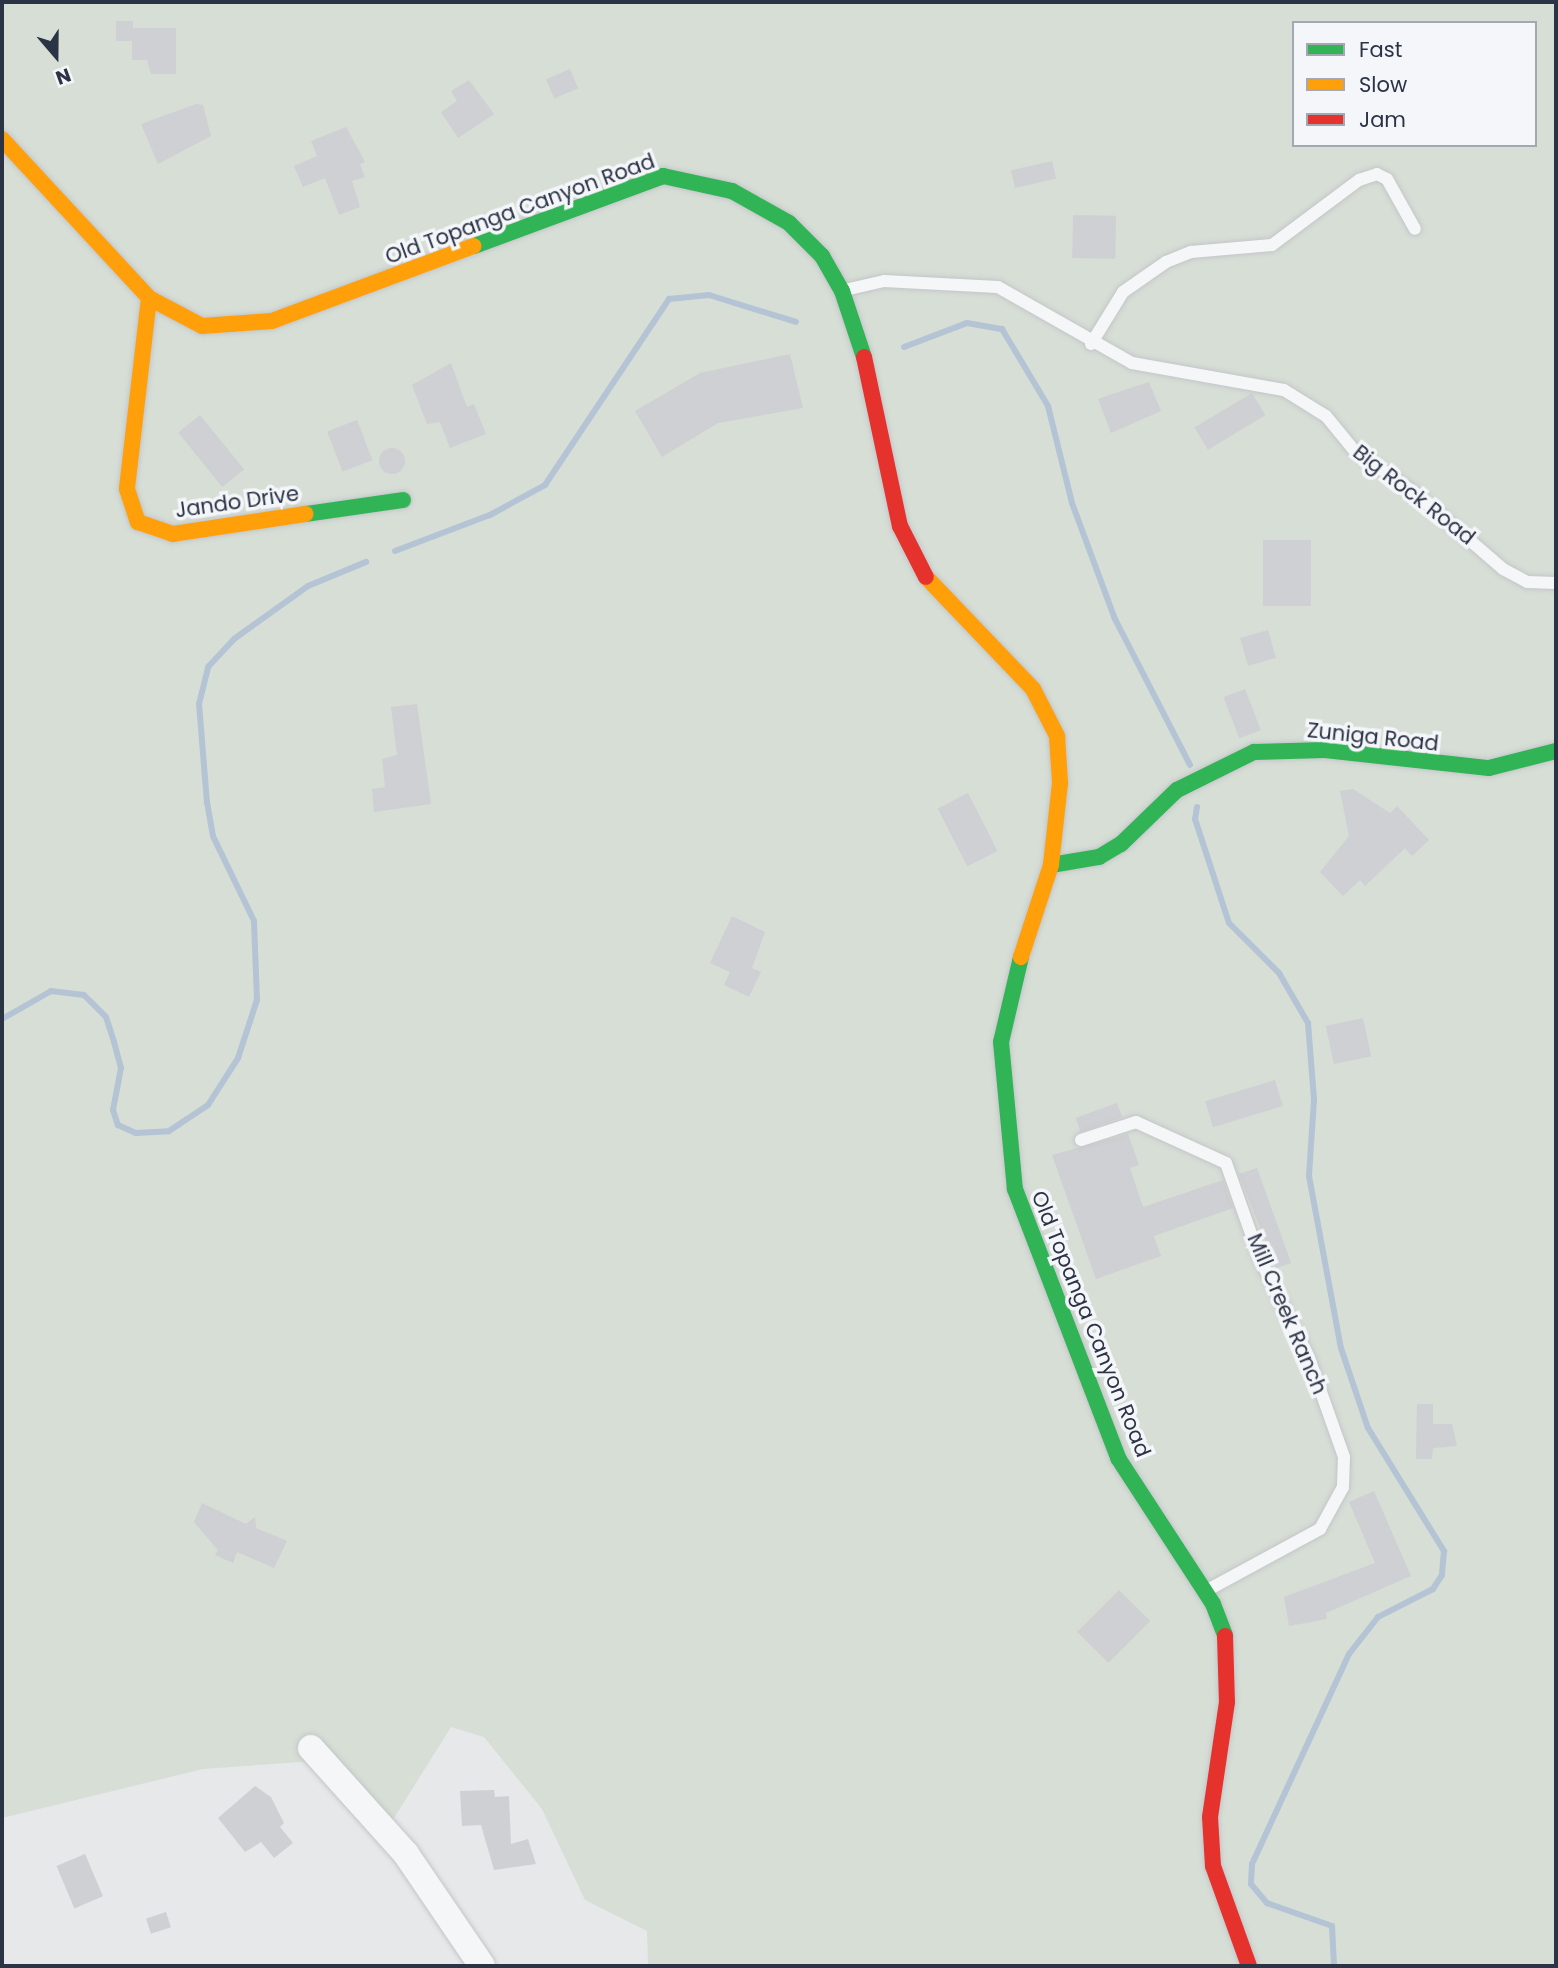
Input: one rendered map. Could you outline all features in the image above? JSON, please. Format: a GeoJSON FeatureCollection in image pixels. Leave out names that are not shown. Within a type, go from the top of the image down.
{"type":"FeatureCollection","features":[{"type":"Feature","properties":{"kind":"main road","name":"Old Topanga Canyon Road"},"geometry":{"type":"LineString","coordinates":[[2,139],[149,298],[202,327],[272,321],[663,176],[732,191],[789,223],[822,256],[842,291],[865,360],[900,526],[933,590],[1033,689],[1056,736],[1060,783],[1051,865],[1023,948],[1001,1042],[1015,1189],[1118,1458],[1205,1591],[1229,1646],[1227,1702],[1210,1817],[1213,1866],[1249,1966]]}},
{"type":"Feature","properties":{"kind":"main road","name":"Jando Drive"},"geometry":{"type":"LineString","coordinates":[[149,298],[127,489],[138,522],[173,534],[403,500]]}},
{"type":"Feature","properties":{"kind":"main road","name":"Zuniga Road"},"geometry":{"type":"LineString","coordinates":[[1051,865],[1099,857],[1121,844],[1177,790],[1254,752],[1325,750],[1489,768],[1556,751]]}},
{"type":"Feature","properties":{"kind":"street"},"geometry":{"type":"LineString","coordinates":[[311,1748],[406,1854],[482,1966]]}},
{"type":"Feature","properties":{"kind":"lane"},"geometry":{"type":"LineString","coordinates":[[1091,344],[1124,292],[1166,262],[1191,252],[1272,244],[1359,180],[1377,174],[1387,179],[1415,229]]}},
{"type":"Feature","properties":{"kind":"lane","name":"Big Rock Road"},"geometry":{"type":"LineString","coordinates":[[842,291],[884,281],[998,287],[1091,344],[1163,371],[1284,390],[1326,416],[1353,449],[1503,569],[1528,582],[1556,583]]}},
{"type":"Feature","properties":{"kind":"lane","name":"Mill Creek Ranch"},"geometry":{"type":"LineString","coordinates":[[1081,1140],[1136,1122],[1226,1163],[1260,1259],[1309,1358],[1344,1457],[1343,1487],[1320,1529],[1205,1591]]}},
{"type":"Feature","properties":{"kind":"shaded area"},"geometry":{"type":"Polygon","coordinates":[[[2,2],[1556,2],[1556,1966],[648,1966],[647,1931],[585,1900],[542,1809],[484,1737],[451,1727],[389,1826],[315,1761],[203,1769],[2,1818],[2,2]]]}},
{"type":"Feature","properties":{"kind":"building"},"geometry":{"type":"Polygon","coordinates":[[[116,21],[133,21],[133,28],[176,28],[176,74],[151,74],[147,60],[132,60],[132,41],[116,41],[116,21]]]}},
{"type":"Feature","properties":{"kind":"building"},"geometry":{"type":"Polygon","coordinates":[[[570,69],[578,88],[554,98],[546,79],[570,69]]]}},
{"type":"Feature","properties":{"kind":"building"},"geometry":{"type":"Polygon","coordinates":[[[469,80],[494,114],[458,138],[441,112],[457,101],[451,91],[469,80]]]}},
{"type":"Feature","properties":{"kind":"building"},"geometry":{"type":"Polygon","coordinates":[[[196,104],[203,105],[211,136],[158,164],[141,124],[196,104]]]}},
{"type":"Feature","properties":{"kind":"building"},"geometry":{"type":"Polygon","coordinates":[[[346,127],[365,162],[360,164],[365,177],[352,181],[360,207],[339,215],[325,178],[303,187],[294,166],[317,156],[311,141],[346,127]]]}},
{"type":"Feature","properties":{"kind":"building"},"geometry":{"type":"Polygon","coordinates":[[[1052,161],[1056,179],[1015,188],[1011,170],[1052,161]]]}},
{"type":"Feature","properties":{"kind":"building"},"geometry":{"type":"Polygon","coordinates":[[[1073,215],[1116,216],[1115,259],[1072,258],[1073,215]]]}},
{"type":"Feature","properties":{"kind":"building"},"geometry":{"type":"Polygon","coordinates":[[[790,354],[803,408],[718,423],[662,457],[635,411],[700,373],[790,354]]]}},
{"type":"Feature","properties":{"kind":"building"},"geometry":{"type":"Polygon","coordinates":[[[451,363],[467,407],[474,404],[486,434],[450,448],[440,422],[427,424],[412,385],[451,363]]]}},
{"type":"Feature","properties":{"kind":"building"},"geometry":{"type":"Polygon","coordinates":[[[1149,382],[1161,411],[1111,433],[1098,399],[1149,382]]]}},
{"type":"Feature","properties":{"kind":"building"},"geometry":{"type":"Polygon","coordinates":[[[1252,393],[1265,415],[1208,450],[1195,428],[1252,393]]]}},
{"type":"Feature","properties":{"kind":"building"},"geometry":{"type":"Polygon","coordinates":[[[200,415],[244,469],[222,487],[178,433],[200,415]]]}},
{"type":"Feature","properties":{"kind":"building"},"geometry":{"type":"Polygon","coordinates":[[[357,420],[372,460],[343,472],[327,431],[357,420]]]}},
{"type":"Feature","properties":{"kind":"building"},"geometry":{"type":"Polygon","coordinates":[[[392,448],[401,452],[405,461],[401,470],[392,474],[383,470],[379,461],[383,452],[392,448]]]}},
{"type":"Feature","properties":{"kind":"building"},"geometry":{"type":"Polygon","coordinates":[[[1263,540],[1311,540],[1311,606],[1263,606],[1263,540]]]}},
{"type":"Feature","properties":{"kind":"building"},"geometry":{"type":"Polygon","coordinates":[[[1268,630],[1276,658],[1248,666],[1240,638],[1268,630]]]}},
{"type":"Feature","properties":{"kind":"building"},"geometry":{"type":"Polygon","coordinates":[[[1245,689],[1261,730],[1239,738],[1224,697],[1245,689]]]}},
{"type":"Feature","properties":{"kind":"building"},"geometry":{"type":"Polygon","coordinates":[[[417,704],[431,804],[374,812],[372,789],[385,787],[382,759],[397,755],[391,707],[417,704]]]}},
{"type":"Feature","properties":{"kind":"building"},"geometry":{"type":"Polygon","coordinates":[[[1353,789],[1390,813],[1397,806],[1429,840],[1412,856],[1405,848],[1365,886],[1360,880],[1343,896],[1320,872],[1349,836],[1340,791],[1353,789]]]}},
{"type":"Feature","properties":{"kind":"building"},"geometry":{"type":"Polygon","coordinates":[[[968,793],[998,851],[967,866],[938,808],[968,793]]]}},
{"type":"Feature","properties":{"kind":"building"},"geometry":{"type":"Polygon","coordinates":[[[732,916],[765,932],[752,968],[761,972],[749,997],[724,985],[730,972],[710,963],[732,916]]]}},
{"type":"Feature","properties":{"kind":"building"},"geometry":{"type":"Polygon","coordinates":[[[1363,1018],[1371,1056],[1334,1064],[1326,1026],[1363,1018]]]}},
{"type":"Feature","properties":{"kind":"building"},"geometry":{"type":"Polygon","coordinates":[[[1275,1080],[1283,1106],[1213,1127],[1205,1101],[1275,1080]]]}},
{"type":"Feature","properties":{"kind":"building"},"geometry":{"type":"Polygon","coordinates":[[[1117,1103],[1122,1117],[1081,1132],[1076,1118],[1117,1103]]]}},
{"type":"Feature","properties":{"kind":"building"},"geometry":{"type":"Polygon","coordinates":[[[1128,1134],[1139,1165],[1130,1168],[1143,1207],[1223,1180],[1233,1208],[1154,1236],[1161,1256],[1096,1279],[1052,1155],[1128,1134]]]}},
{"type":"Feature","properties":{"kind":"building"},"geometry":{"type":"Polygon","coordinates":[[[1257,1168],[1291,1263],[1276,1268],[1239,1174],[1257,1168]]]}},
{"type":"Feature","properties":{"kind":"building"},"geometry":{"type":"Polygon","coordinates":[[[1417,1404],[1433,1404],[1433,1424],[1452,1424],[1457,1446],[1433,1448],[1432,1459],[1416,1459],[1417,1404]]]}},
{"type":"Feature","properties":{"kind":"building"},"geometry":{"type":"Polygon","coordinates":[[[1374,1491],[1411,1576],[1326,1613],[1327,1619],[1289,1626],[1284,1597],[1375,1563],[1349,1502],[1374,1491]]]}},
{"type":"Feature","properties":{"kind":"building"},"geometry":{"type":"Polygon","coordinates":[[[202,1503],[246,1524],[255,1517],[256,1528],[287,1541],[274,1568],[237,1552],[233,1563],[215,1555],[218,1550],[194,1522],[202,1503]]]}},
{"type":"Feature","properties":{"kind":"building"},"geometry":{"type":"Polygon","coordinates":[[[1119,1590],[1150,1621],[1108,1663],[1077,1632],[1119,1590]]]}},
{"type":"Feature","properties":{"kind":"building"},"geometry":{"type":"Polygon","coordinates":[[[255,1786],[271,1797],[284,1823],[280,1827],[293,1843],[274,1858],[261,1842],[245,1852],[218,1818],[255,1786]]]}},
{"type":"Feature","properties":{"kind":"building"},"geometry":{"type":"Polygon","coordinates":[[[494,1790],[495,1797],[509,1796],[511,1844],[528,1839],[536,1864],[494,1870],[481,1825],[462,1826],[460,1791],[494,1790]]]}},
{"type":"Feature","properties":{"kind":"building"},"geometry":{"type":"Polygon","coordinates":[[[85,1854],[103,1896],[74,1908],[56,1866],[85,1854]]]}},
{"type":"Feature","properties":{"kind":"building"},"geometry":{"type":"Polygon","coordinates":[[[166,1912],[171,1927],[151,1934],[146,1918],[166,1912]]]}},
{"type":"Feature","properties":{"kind":"waterway"},"geometry":{"type":"LineString","coordinates":[[395,551],[490,515],[545,485],[669,299],[709,295],[796,322]]}},
{"type":"Feature","properties":{"kind":"waterway"},"geometry":{"type":"LineString","coordinates":[[904,347],[967,323],[1002,329],[1048,406],[1072,503],[1115,619],[1190,765]]}},
{"type":"Feature","properties":{"kind":"waterway"},"geometry":{"type":"LineString","coordinates":[[2,1019],[51,991],[84,995],[106,1017],[121,1068],[113,1110],[118,1125],[136,1133],[169,1131],[208,1105],[238,1058],[257,1000],[254,921],[213,836],[207,803],[199,704],[208,667],[234,639],[308,586],[366,562]]}},
{"type":"Feature","properties":{"kind":"waterway"},"geometry":{"type":"LineString","coordinates":[[1197,807],[1195,819],[1229,923],[1279,973],[1308,1023],[1314,1100],[1309,1176],[1341,1348],[1368,1428],[1444,1551],[1442,1575],[1433,1589],[1378,1617],[1349,1654],[1252,1864],[1251,1884],[1267,1903],[1332,1926],[1334,1966]]}},
{"type":"Feature","properties":{"kind":"traffic: fast"},"geometry":{"type":"LineString","coordinates":[[474,246],[663,176],[732,191],[789,223],[822,256],[842,291],[864,357]]}},
{"type":"Feature","properties":{"kind":"traffic: fast"},"geometry":{"type":"LineString","coordinates":[[306,514],[403,500]]}},
{"type":"Feature","properties":{"kind":"traffic: fast"},"geometry":{"type":"LineString","coordinates":[[1051,865],[1099,857],[1121,844],[1177,790],[1254,752],[1325,750],[1489,768],[1556,751]]}},
{"type":"Feature","properties":{"kind":"traffic: fast"},"geometry":{"type":"LineString","coordinates":[[1021,957],[1001,1042],[1015,1189],[1118,1458],[1213,1604],[1225,1636]]}},
{"type":"Feature","properties":{"kind":"traffic: slow"},"geometry":{"type":"LineString","coordinates":[[2,139],[149,298],[202,326],[272,321],[474,246]]}},
{"type":"Feature","properties":{"kind":"traffic: slow"},"geometry":{"type":"LineString","coordinates":[[149,298],[127,489],[138,522],[173,534],[306,514]]}},
{"type":"Feature","properties":{"kind":"traffic: slow"},"geometry":{"type":"LineString","coordinates":[[926,577],[1033,689],[1057,736],[1060,783],[1051,865],[1021,957]]}},
{"type":"Feature","properties":{"kind":"traffic: jam"},"geometry":{"type":"LineString","coordinates":[[864,357],[900,526],[926,577]]}},
{"type":"Feature","properties":{"kind":"traffic: jam"},"geometry":{"type":"LineString","coordinates":[[1225,1636],[1227,1702],[1210,1817],[1213,1866],[1249,1966]]}}]}
